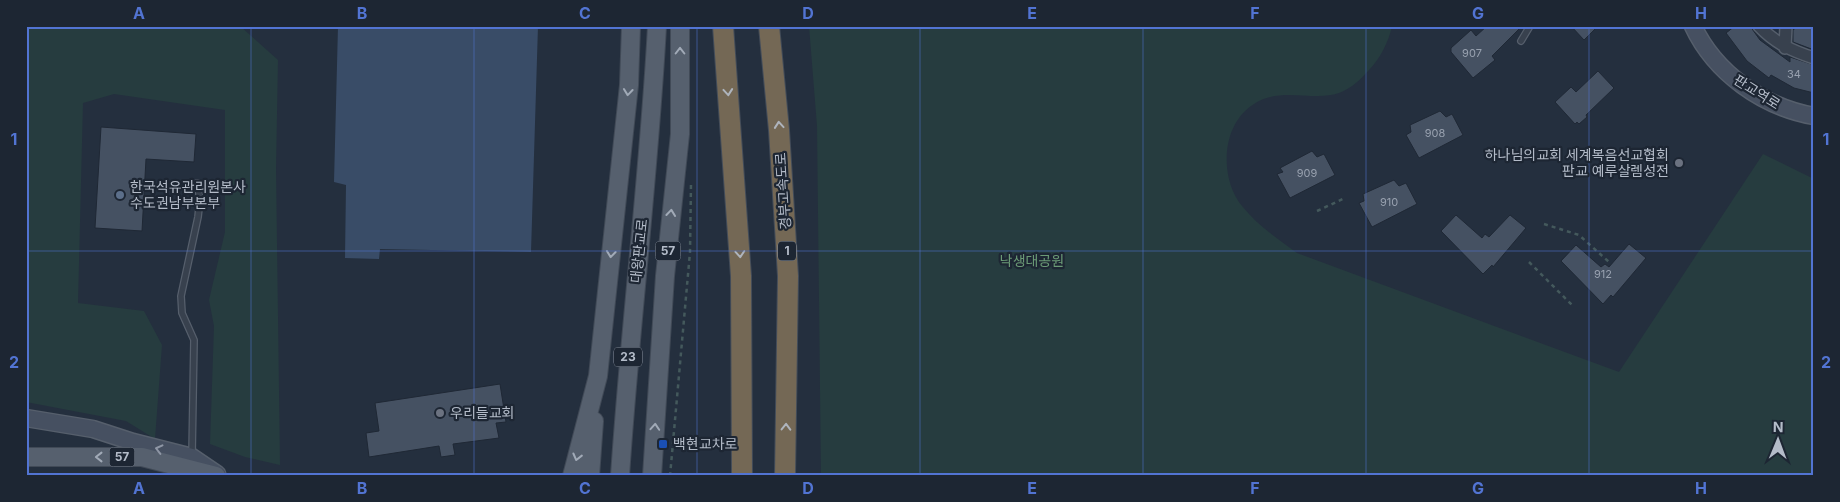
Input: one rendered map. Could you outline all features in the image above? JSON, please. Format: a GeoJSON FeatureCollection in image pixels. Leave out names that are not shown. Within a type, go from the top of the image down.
{"type":"FeatureCollection","features":[{"type":"Feature","properties":{"kind":"highway"},"geometry":{"type":"LineString","coordinates":[[723,26],[741,276],[742,476]]}},
{"type":"Feature","properties":{"kind":"highway","name":"경부고속도로"},"geometry":{"type":"LineString","coordinates":[[769,26],[779,130],[788,276],[785,476]]}},
{"type":"Feature","properties":{"kind":"main road"},"geometry":{"type":"LineString","coordinates":[[590,476],[598,376],[629,85],[632,26]]}},
{"type":"Feature","properties":{"kind":"main road","name":"대왕판교로"},"geometry":{"type":"LineString","coordinates":[[620,476],[630,336],[640,239],[657,26]]}},
{"type":"Feature","properties":{"kind":"main road","name":"57"},"geometry":{"type":"LineString","coordinates":[[652,476],[665,276],[680,134],[680,26]]}},
{"type":"Feature","properties":{"kind":"main road"},"geometry":{"type":"LineString","coordinates":[[572,476],[598,376]]}},
{"type":"Feature","properties":{"kind":"main road","name":"57"},"geometry":{"type":"LineString","coordinates":[[26,457],[142,457],[218,476]]}},
{"type":"Feature","properties":{"kind":"street","name":"판교역로"},"geometry":{"type":"LineString","coordinates":[[1693,26],[1707,50],[1738,82],[1780,108],[1814,116]]}},
{"type":"Feature","properties":{"kind":"street"},"geometry":{"type":"LineString","coordinates":[[1759,26],[1767,35],[1785,48],[1814,58]]}},
{"type":"Feature","properties":{"kind":"street"},"geometry":{"type":"LineString","coordinates":[[1785,48],[1786,26]]}},
{"type":"Feature","properties":{"kind":"street"},"geometry":{"type":"LineString","coordinates":[[26,418],[93,429],[133,442],[192,457],[218,476]]}},
{"type":"Feature","properties":{"kind":"lane"},"geometry":{"type":"LineString","coordinates":[[1521,41],[1530,26]]}},
{"type":"Feature","properties":{"kind":"lane"},"geometry":{"type":"LineString","coordinates":[[192,457],[194,340],[186,326],[182,312],[181,296],[198,217],[200,200],[197,183]]}},
{"type":"Feature","properties":{"kind":"path"},"geometry":{"type":"LineString","coordinates":[[670,476],[690,252],[692,174]]}},
{"type":"Feature","properties":{"kind":"path"},"geometry":{"type":"LineString","coordinates":[[1317,211],[1345,198]]}},
{"type":"Feature","properties":{"kind":"path"},"geometry":{"type":"LineString","coordinates":[[1544,224],[1579,235],[1609,262]]}},
{"type":"Feature","properties":{"kind":"path"},"geometry":{"type":"LineString","coordinates":[[1529,262],[1574,307]]}},
{"type":"Feature","properties":{"kind":"green space"},"geometry":{"type":"Polygon","coordinates":[[[26,26],[240,26],[278,60],[276,168],[280,465],[245,457],[210,444],[214,326],[209,300],[225,232],[225,110],[114,94],[83,103],[78,303],[144,311],[162,345],[155,439],[126,421],[26,402],[26,26]]]}},
{"type":"Feature","properties":{"kind":"green space","name":"낙생대공원"},"geometry":{"type":"Polygon","coordinates":[[[809,26],[1392,26],[1386,44],[1377,61],[1363,77],[1348,89],[1339,93],[1319,96],[1275,96],[1254,104],[1243,113],[1235,124],[1227,152],[1227,167],[1230,181],[1242,206],[1275,237],[1297,253],[1619,372],[1763,154],[1814,179],[1814,476],[821,476],[817,126],[809,26]]]}},
{"type":"Feature","properties":{"kind":"water"},"geometry":{"type":"Polygon","coordinates":[[[338,26],[538,26],[531,252],[380,249],[379,259],[345,258],[346,185],[334,182],[338,26]]]}},
{"type":"Feature","properties":{"kind":"building"},"geometry":{"type":"Polygon","coordinates":[[[1487,26],[1522,26],[1492,56],[1495,60],[1473,78],[1451,52],[1451,48],[1471,30],[1476,36],[1487,26]]]}},
{"type":"Feature","properties":{"kind":"building"},"geometry":{"type":"Polygon","coordinates":[[[1571,26],[1598,26],[1584,40],[1571,26]]]}},
{"type":"Feature","properties":{"kind":"building"},"geometry":{"type":"Polygon","coordinates":[[[1735,26],[1750,26],[1760,40],[1790,62],[1790,57],[1814,65],[1814,93],[1794,88],[1771,75],[1769,78],[1747,61],[1726,33],[1735,26]]]}},
{"type":"Feature","properties":{"kind":"building"},"geometry":{"type":"Polygon","coordinates":[[[1798,26],[1814,26],[1814,50],[1793,42],[1793,30],[1798,26]]]}},
{"type":"Feature","properties":{"kind":"building"},"geometry":{"type":"Polygon","coordinates":[[[1598,71],[1614,88],[1586,115],[1587,117],[1579,124],[1577,122],[1575,124],[1555,102],[1571,87],[1576,92],[1598,71]]]}},
{"type":"Feature","properties":{"kind":"building"},"geometry":{"type":"Polygon","coordinates":[[[1440,111],[1446,117],[1452,114],[1463,135],[1419,158],[1406,135],[1411,132],[1410,125],[1440,111]]]}},
{"type":"Feature","properties":{"kind":"building","name":"한국석유관리원본사 수도권남부본부"},"geometry":{"type":"Polygon","coordinates":[[[101,127],[196,134],[194,162],[146,159],[142,231],[95,228],[101,127]]]}},
{"type":"Feature","properties":{"kind":"building"},"geometry":{"type":"Polygon","coordinates":[[[1312,151],[1317,157],[1324,154],[1335,175],[1290,198],[1277,174],[1283,172],[1280,168],[1312,151]]]}},
{"type":"Feature","properties":{"kind":"building"},"geometry":{"type":"Polygon","coordinates":[[[1394,180],[1399,186],[1406,183],[1417,204],[1372,227],[1359,203],[1364,201],[1363,194],[1394,180]]]}},
{"type":"Feature","properties":{"kind":"building"},"geometry":{"type":"Polygon","coordinates":[[[1456,215],[1482,238],[1485,234],[1489,237],[1510,215],[1526,228],[1493,267],[1492,265],[1483,274],[1441,231],[1456,215]]]}},
{"type":"Feature","properties":{"kind":"building"},"geometry":{"type":"Polygon","coordinates":[[[1629,244],[1646,258],[1613,297],[1611,295],[1603,304],[1561,261],[1576,245],[1601,267],[1605,264],[1609,267],[1629,244]]]}},
{"type":"Feature","properties":{"kind":"building","name":"우리들교회"},"geometry":{"type":"Polygon","coordinates":[[[500,384],[506,422],[496,423],[499,438],[453,444],[455,455],[441,457],[439,446],[369,457],[366,433],[379,431],[375,403],[500,384]]]}},
{"type":"Feature","properties":{"kind":"place","name":"하나님의교회 세계복음선교협회 판교 예루살렘성전"},"geometry":{"type":"Point","coordinates":[1679,163]}},
{"type":"Feature","properties":{"kind":"place","name":"한국석유관리원본사 수도권남부본부"},"geometry":{"type":"Point","coordinates":[120,195]}},
{"type":"Feature","properties":{"kind":"place","name":"우리들교회"},"geometry":{"type":"Point","coordinates":[440,413]}},
{"type":"Feature","properties":{"kind":"place","name":"백현교차로"},"geometry":{"type":"Point","coordinates":[663,444]}}]}
